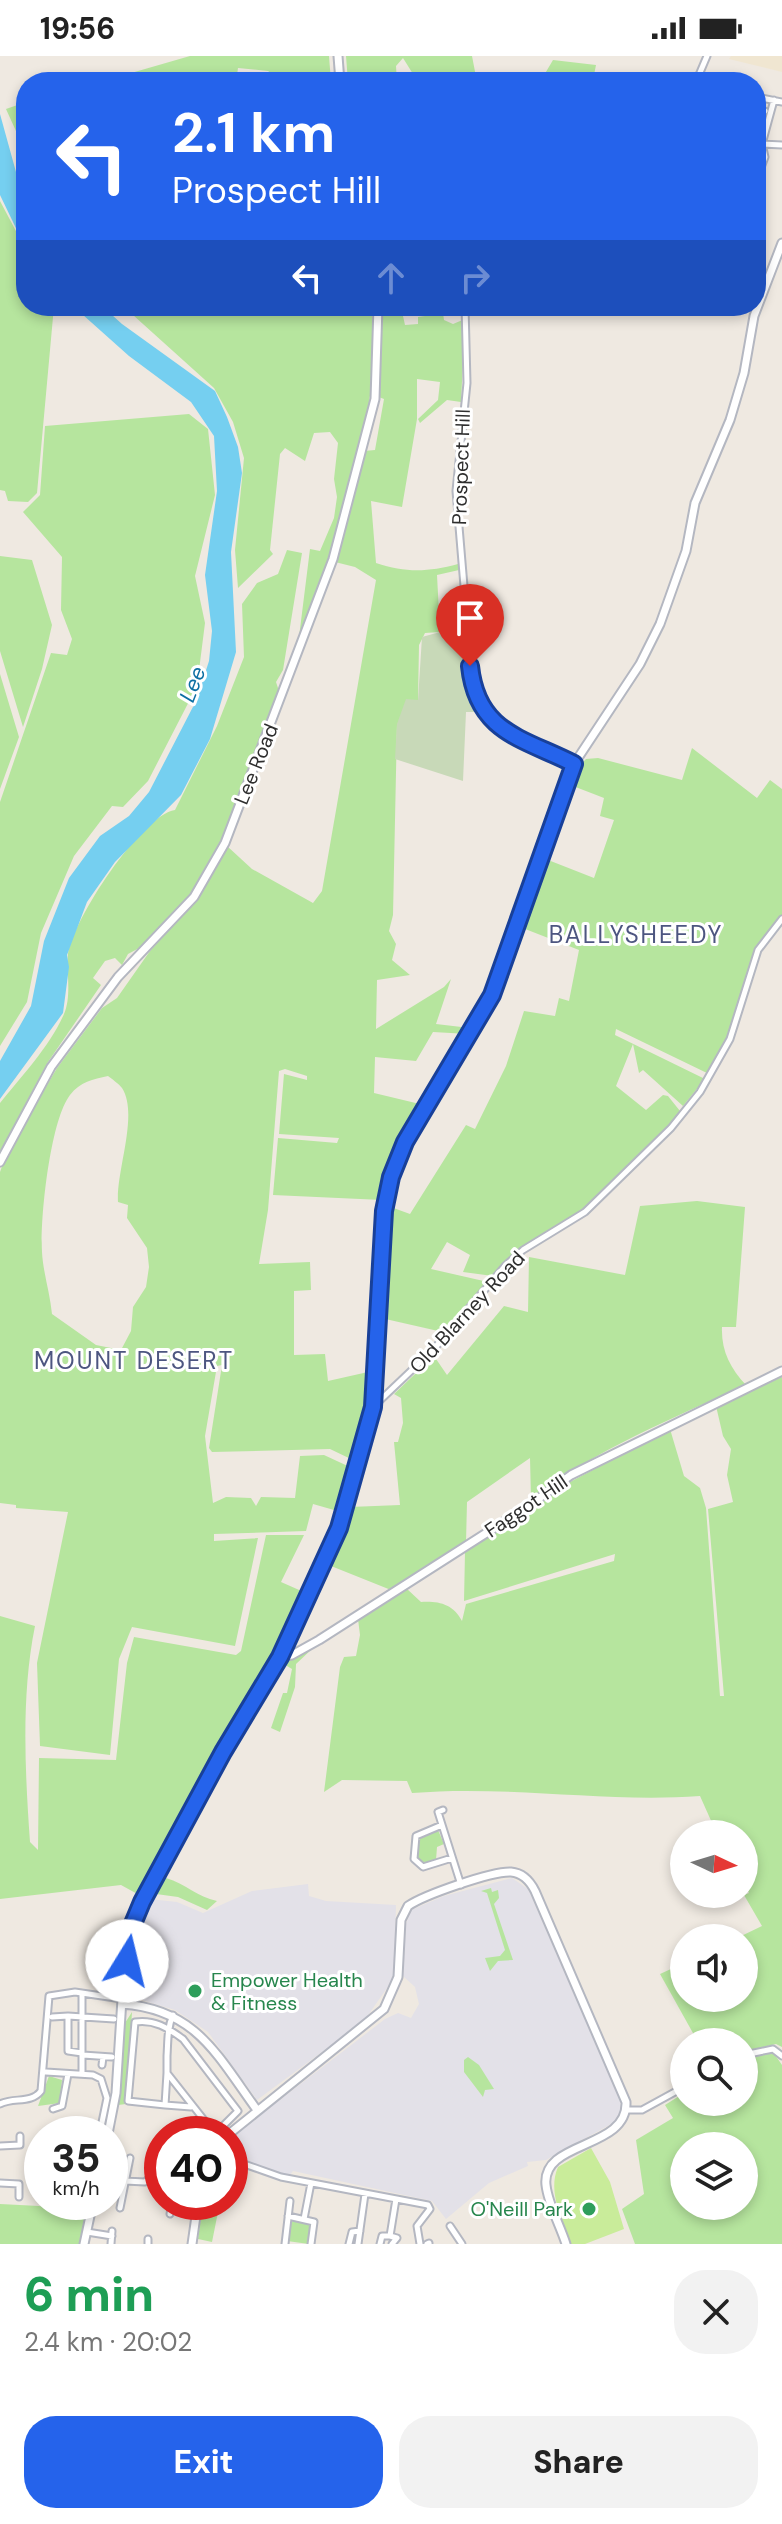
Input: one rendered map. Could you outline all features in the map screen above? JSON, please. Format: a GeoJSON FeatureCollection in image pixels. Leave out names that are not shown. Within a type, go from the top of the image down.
{"type":"FeatureCollection","features":[{"type":"Feature","properties":{"kind":"street"},"geometry":{"type":"LineString","coordinates":[[766,123],[774,100]]}},
{"type":"Feature","properties":{"kind":"street"},"geometry":{"type":"LineString","coordinates":[[766,102],[782,102]]}},
{"type":"Feature","properties":{"kind":"street"},"geometry":{"type":"LineString","coordinates":[[766,285],[782,243]]}},
{"type":"Feature","properties":{"kind":"street","name":"Lee Road"},"geometry":{"type":"LineString","coordinates":[[0,1162],[51,1067],[118,977],[194,897],[225,843],[333,561],[375,399],[378,316]]}},
{"type":"Feature","properties":{"kind":"street","name":"Prospect Hill"},"geometry":{"type":"LineString","coordinates":[[465,316],[467,383],[456,491],[472,681],[491,721],[512,736],[574,764]]}},
{"type":"Feature","properties":{"kind":"street"},"geometry":{"type":"LineString","coordinates":[[111,2116],[118,2081],[122,2002],[132,1926],[223,1752],[280,1657],[339,1528],[373,1407],[384,1211],[391,1177],[405,1142],[492,995],[574,764],[640,664],[673,590],[686,551],[695,503],[730,420],[744,373],[754,316]]}},
{"type":"Feature","properties":{"kind":"street","name":"Old Blarney Road"},"geometry":{"type":"LineString","coordinates":[[373,1407],[448,1335],[506,1265],[523,1250],[585,1212],[671,1128],[700,1092],[730,1039],[758,950],[782,919]]}},
{"type":"Feature","properties":{"kind":"street","name":"Faggot Hill"},"geometry":{"type":"LineString","coordinates":[[280,1657],[292,1655],[319,1640],[527,1507],[571,1475],[782,1371]]}},
{"type":"Feature","properties":{"kind":"street"},"geometry":{"type":"LineString","coordinates":[[443,1810],[438,1812],[462,1886]]}},
{"type":"Feature","properties":{"kind":"street"},"geometry":{"type":"LineString","coordinates":[[442,1825],[416,1836],[415,1861],[423,1867],[452,1858]]}},
{"type":"Feature","properties":{"kind":"street"},"geometry":{"type":"LineString","coordinates":[[248,2118],[373,2020],[390,2000],[399,1970],[400,1925],[404,1911],[419,1899],[503,1873],[517,1873],[529,1881],[615,2076],[626,2110]]}},
{"type":"Feature","properties":{"kind":"street"},"geometry":{"type":"LineString","coordinates":[[0,2104],[38,2095],[46,2072],[47,2000],[53,1993],[82,1993],[173,2015],[197,2032],[257,2110]]}},
{"type":"Feature","properties":{"kind":"street"},"geometry":{"type":"LineString","coordinates":[[82,1993],[82,2074]]}},
{"type":"Feature","properties":{"kind":"street"},"geometry":{"type":"LineString","coordinates":[[165,2105],[169,2029],[173,2015]]}},
{"type":"Feature","properties":{"kind":"street"},"geometry":{"type":"LineString","coordinates":[[69,2016],[68,2052],[112,2057]]}},
{"type":"Feature","properties":{"kind":"street"},"geometry":{"type":"LineString","coordinates":[[52,2017],[114,2019]]}},
{"type":"Feature","properties":{"kind":"street"},"geometry":{"type":"LineString","coordinates":[[167,2073],[213,2131],[238,2111],[186,2043],[161,2025],[135,2022],[127,2096],[130,2102],[193,2107]]}},
{"type":"Feature","properties":{"kind":"street"},"geometry":{"type":"LineString","coordinates":[[758,2052],[773,2049],[782,2056]]}},
{"type":"Feature","properties":{"kind":"street"},"geometry":{"type":"LineString","coordinates":[[102,2065],[103,2057]]}},
{"type":"Feature","properties":{"kind":"street"},"geometry":{"type":"LineString","coordinates":[[212,2074],[225,2065]]}},
{"type":"Feature","properties":{"kind":"street"},"geometry":{"type":"LineString","coordinates":[[46,2072],[95,2076],[103,2082],[107,2098],[104,2116]]}},
{"type":"Feature","properties":{"kind":"street"},"geometry":{"type":"LineString","coordinates":[[53,2109],[62,2106],[68,2074]]}},
{"type":"Feature","properties":{"kind":"street"},"geometry":{"type":"LineString","coordinates":[[626,2110],[642,2110],[670,2095]]}},
{"type":"Feature","properties":{"kind":"street"},"geometry":{"type":"LineString","coordinates":[[566,2244],[547,2189],[548,2172],[556,2161],[614,2129],[626,2110]]}},
{"type":"Feature","properties":{"kind":"street"},"geometry":{"type":"LineString","coordinates":[[96,2111],[105,2113]]}},
{"type":"Feature","properties":{"kind":"street"},"geometry":{"type":"LineString","coordinates":[[0,2146],[20,2145],[20,2136]]}},
{"type":"Feature","properties":{"kind":"street"},"geometry":{"type":"LineString","coordinates":[[128,2167],[130,2158]]}},
{"type":"Feature","properties":{"kind":"street"},"geometry":{"type":"LineString","coordinates":[[248,2164],[311,2183],[430,2207],[417,2226],[420,2244]]}},
{"type":"Feature","properties":{"kind":"street"},"geometry":{"type":"LineString","coordinates":[[0,2183],[19,2184],[19,2197]]}},
{"type":"Feature","properties":{"kind":"street"},"geometry":{"type":"LineString","coordinates":[[304,2219],[311,2183]]}},
{"type":"Feature","properties":{"kind":"street"},"geometry":{"type":"LineString","coordinates":[[358,2244],[365,2194]]}},
{"type":"Feature","properties":{"kind":"street"},"geometry":{"type":"LineString","coordinates":[[390,2236],[396,2199]]}},
{"type":"Feature","properties":{"kind":"street"},"geometry":{"type":"LineString","coordinates":[[285,2244],[290,2201]]}},
{"type":"Feature","properties":{"kind":"street"},"geometry":{"type":"LineString","coordinates":[[288,2216],[314,2223],[311,2244]]}},
{"type":"Feature","properties":{"kind":"street"},"geometry":{"type":"LineString","coordinates":[[89,2220],[84,2240],[112,2234],[111,2244]]}},
{"type":"Feature","properties":{"kind":"street"},"geometry":{"type":"LineString","coordinates":[[192,2244],[195,2220]]}},
{"type":"Feature","properties":{"kind":"street"},"geometry":{"type":"LineString","coordinates":[[450,2226],[459,2243]]}},
{"type":"Feature","properties":{"kind":"street"},"geometry":{"type":"LineString","coordinates":[[349,2244],[353,2231],[360,2231]]}},
{"type":"Feature","properties":{"kind":"street"},"geometry":{"type":"LineString","coordinates":[[380,2244],[382,2236],[397,2238],[392,2244]]}},
{"type":"Feature","properties":{"kind":"shaded area"},"geometry":{"type":"Polygon","coordinates":[[[731,56],[782,56],[782,72],[729,59],[731,56]]]}},
{"type":"Feature","properties":{"kind":"shaded area"},"geometry":{"type":"Polygon","coordinates":[[[512,1878],[528,1889],[621,2098],[620,2114],[613,2123],[546,2160],[527,2162],[528,2166],[489,2183],[446,2219],[432,2201],[293,2171],[290,2175],[248,2162],[248,2124],[385,2019],[398,2013],[411,2018],[419,2004],[415,1987],[403,1976],[406,1924],[411,1910],[444,1896],[512,1878]]]}},
{"type":"Feature","properties":{"kind":"shaded area"},"geometry":{"type":"Polygon","coordinates":[[[308,1884],[309,1896],[326,1901],[396,1905],[394,1978],[364,2021],[257,2100],[208,2032],[175,2010],[135,1998],[133,1972],[164,1971],[164,1958],[133,1956],[135,1937],[149,1899],[177,1902],[203,1913],[252,1891],[308,1884]]]}},
{"type":"Feature","properties":{"kind":"green space"},"geometry":{"type":"Polygon","coordinates":[[[190,56],[329,56],[330,72],[269,72],[238,68],[237,72],[135,72],[190,56]]]}},
{"type":"Feature","properties":{"kind":"green space"},"geometry":{"type":"Polygon","coordinates":[[[346,56],[472,56],[475,72],[412,72],[403,58],[396,66],[396,72],[347,72],[346,56]]]}},
{"type":"Feature","properties":{"kind":"green space"},"geometry":{"type":"Polygon","coordinates":[[[553,60],[596,65],[595,72],[546,72],[553,60]]]}},
{"type":"Feature","properties":{"kind":"green space"},"geometry":{"type":"Polygon","coordinates":[[[16,106],[16,131],[6,109],[16,106]]]}},
{"type":"Feature","properties":{"kind":"green space"},"geometry":{"type":"Polygon","coordinates":[[[0,201],[16,231],[16,316],[53,316],[37,493],[28,502],[8,501],[5,491],[0,490],[0,201]]]}},
{"type":"Feature","properties":{"kind":"green space"},"geometry":{"type":"Polygon","coordinates":[[[134,316],[372,316],[371,388],[355,475],[329,560],[299,637],[310,549],[320,551],[334,518],[338,443],[330,432],[314,433],[305,461],[285,448],[280,454],[270,550],[273,554],[238,588],[235,550],[244,458],[233,422],[214,388],[134,316]]]}},
{"type":"Feature","properties":{"kind":"green space"},"geometry":{"type":"Polygon","coordinates":[[[380,316],[403,316],[405,325],[418,324],[418,317],[425,316],[443,316],[444,320],[453,324],[465,319],[461,402],[447,400],[420,423],[418,419],[438,400],[440,382],[417,379],[417,419],[402,507],[371,501],[376,563],[417,570],[458,564],[459,570],[437,575],[440,632],[425,633],[419,645],[418,700],[397,725],[393,915],[389,931],[396,944],[392,960],[410,975],[377,980],[376,1029],[444,987],[451,979],[436,1024],[470,1028],[468,1034],[433,1032],[416,1061],[375,1057],[374,1093],[424,1105],[394,1153],[382,1200],[273,1195],[278,1138],[337,1143],[339,1138],[279,1134],[284,1074],[307,1080],[307,1076],[285,1069],[279,1071],[268,1210],[259,1264],[310,1262],[311,1290],[294,1291],[294,1355],[325,1354],[328,1381],[368,1372],[367,1402],[355,1461],[330,1449],[212,1452],[209,1448],[222,1365],[217,1366],[205,1436],[213,1503],[226,1497],[251,1498],[256,1506],[261,1497],[295,1498],[300,1456],[324,1455],[352,1468],[341,1512],[313,1504],[306,1531],[214,1534],[214,1541],[258,1538],[235,1646],[132,1627],[119,1659],[110,1755],[40,1746],[37,1663],[68,1512],[16,1508],[16,1505],[0,1503],[0,1172],[6,1155],[57,1068],[102,1008],[117,998],[150,951],[197,899],[227,846],[252,869],[313,903],[322,891],[376,580],[355,567],[335,562],[364,451],[375,450],[384,399],[376,396],[380,316]],[[108,1076],[97,1078],[74,1091],[63,1108],[48,1171],[42,1252],[52,1314],[96,1345],[121,1350],[131,1331],[133,1307],[146,1287],[149,1267],[147,1248],[127,1218],[128,1205],[118,1202],[128,1127],[127,1099],[122,1088],[108,1076]]]}},
{"type":"Feature","properties":{"kind":"green space"},"geometry":{"type":"Polygon","coordinates":[[[189,414],[208,429],[215,495],[195,576],[205,623],[197,686],[148,781],[123,807],[112,806],[74,856],[41,933],[27,1002],[0,1046],[0,802],[51,653],[67,655],[72,639],[61,610],[62,557],[23,512],[40,495],[45,426],[189,414]]]}},
{"type":"Feature","properties":{"kind":"green space"},"geometry":{"type":"Polygon","coordinates":[[[287,550],[302,553],[283,670],[276,682],[279,691],[223,841],[191,894],[143,946],[128,954],[122,965],[115,958],[105,961],[93,978],[101,985],[48,1062],[0,1152],[0,1103],[43,1049],[64,1014],[68,991],[68,954],[82,918],[128,849],[161,816],[175,810],[217,726],[244,657],[242,604],[257,583],[278,574],[287,550]]]}},
{"type":"Feature","properties":{"kind":"green space"},"geometry":{"type":"Polygon","coordinates":[[[0,556],[32,560],[52,625],[42,669],[23,727],[0,651],[0,556]]]}},
{"type":"Feature","properties":{"kind":"green space"},"geometry":{"type":"Polygon","coordinates":[[[440,632],[465,654],[468,675],[482,712],[466,712],[463,781],[395,759],[397,724],[406,699],[418,700],[422,637],[440,632]]]}},
{"type":"Feature","properties":{"kind":"green space"},"geometry":{"type":"Polygon","coordinates":[[[0,674],[19,737],[0,789],[0,674]]]}},
{"type":"Feature","properties":{"kind":"green space"},"geometry":{"type":"Polygon","coordinates":[[[692,748],[757,798],[770,780],[782,789],[782,915],[760,941],[734,1025],[709,1074],[616,1029],[615,1035],[705,1079],[683,1106],[643,1070],[639,1073],[633,1044],[616,1086],[646,1110],[663,1095],[668,1096],[680,1111],[678,1117],[590,1204],[567,1222],[524,1246],[493,1276],[463,1272],[470,1255],[447,1242],[431,1269],[488,1282],[447,1333],[381,1318],[388,1206],[410,1214],[466,1125],[475,1129],[506,1066],[524,1011],[555,1016],[559,998],[569,1001],[579,950],[520,927],[543,858],[594,878],[614,820],[600,816],[604,798],[573,786],[578,767],[586,759],[598,758],[682,780],[692,748]]]}},
{"type":"Feature","properties":{"kind":"green space"},"geometry":{"type":"Polygon","coordinates":[[[697,1201],[745,1207],[736,1327],[722,1327],[728,1358],[746,1385],[608,1450],[531,1499],[530,1458],[467,1502],[466,1543],[391,1590],[331,1566],[343,1538],[350,1507],[400,1505],[394,1442],[398,1442],[403,1423],[401,1398],[394,1394],[434,1356],[447,1375],[504,1306],[528,1312],[529,1257],[625,1275],[640,1206],[697,1201]]]}},
{"type":"Feature","properties":{"kind":"green space"},"geometry":{"type":"Polygon","coordinates":[[[782,1377],[782,2047],[776,2044],[758,2048],[758,2028],[690,2028],[681,2012],[758,2012],[758,1928],[762,1926],[752,1908],[758,1908],[758,1820],[711,1820],[700,1796],[664,1798],[484,1791],[412,1793],[407,1781],[342,1780],[324,1792],[340,1667],[344,1657],[356,1656],[360,1635],[358,1619],[406,1588],[421,1602],[450,1607],[462,1621],[466,1604],[614,1561],[615,1554],[464,1601],[465,1552],[536,1507],[555,1490],[670,1429],[684,1476],[700,1488],[706,1508],[720,1696],[724,1696],[708,1509],[733,1502],[727,1475],[731,1449],[723,1436],[716,1406],[782,1377]]]}},
{"type":"Feature","properties":{"kind":"green space"},"geometry":{"type":"Polygon","coordinates":[[[266,1535],[304,1535],[281,1582],[306,1593],[267,1670],[141,1896],[121,1885],[0,1899],[0,1616],[35,1626],[26,1706],[26,1761],[30,1842],[38,1850],[39,1758],[116,1760],[127,1663],[134,1637],[236,1655],[241,1651],[266,1535]]]}},
{"type":"Feature","properties":{"kind":"green space"},"geometry":{"type":"Polygon","coordinates":[[[313,1648],[296,1664],[295,1687],[280,1732],[271,1728],[283,1693],[287,1693],[292,1669],[282,1663],[313,1648]]]}},
{"type":"Feature","properties":{"kind":"green space"},"geometry":{"type":"Polygon","coordinates":[[[438,1830],[444,1844],[437,1847],[436,1860],[422,1864],[417,1857],[420,1836],[438,1830]]]}},
{"type":"Feature","properties":{"kind":"green space"},"geometry":{"type":"Polygon","coordinates":[[[166,1878],[217,1901],[207,1910],[178,1897],[156,1894],[166,1878]]]}},
{"type":"Feature","properties":{"kind":"green space"},"geometry":{"type":"Polygon","coordinates":[[[491,1888],[492,1892],[498,1890],[499,1898],[494,1904],[513,1960],[498,1961],[490,1971],[485,1958],[500,1956],[505,1950],[487,1893],[481,1891],[491,1888]]]}},
{"type":"Feature","properties":{"kind":"green space"},"geometry":{"type":"Polygon","coordinates":[[[670,1969],[670,1992],[660,1974],[670,1969]]]}},
{"type":"Feature","properties":{"kind":"green space"},"geometry":{"type":"Polygon","coordinates":[[[132,2012],[126,2104],[118,2105],[125,2023],[132,2012]]]}},
{"type":"Feature","properties":{"kind":"green space"},"geometry":{"type":"Polygon","coordinates":[[[773,2052],[782,2065],[782,2244],[635,2244],[622,2209],[644,2194],[636,2140],[673,2118],[758,2116],[758,2056],[773,2052]]]}},
{"type":"Feature","properties":{"kind":"green space"},"geometry":{"type":"Polygon","coordinates":[[[468,2057],[479,2065],[494,2089],[485,2090],[483,2097],[464,2072],[464,2060],[468,2057]]]}},
{"type":"Feature","properties":{"kind":"green space"},"geometry":{"type":"Polygon","coordinates":[[[49,2076],[62,2080],[60,2103],[38,2106],[49,2076]]]}},
{"type":"Feature","properties":{"kind":"green space","name":"O'Neill Park"},"geometry":{"type":"Polygon","coordinates":[[[591,2148],[610,2182],[624,2229],[585,2244],[571,2244],[557,2206],[555,2177],[558,2167],[591,2148]]]}},
{"type":"Feature","properties":{"kind":"green space"},"geometry":{"type":"Polygon","coordinates":[[[0,2204],[24,2205],[24,2220],[85,2220],[81,2244],[0,2244],[0,2204]]]}},
{"type":"Feature","properties":{"kind":"green space"},"geometry":{"type":"Polygon","coordinates":[[[201,2220],[216,2220],[212,2242],[198,2239],[201,2220]]]}},
{"type":"Feature","properties":{"kind":"green space"},"geometry":{"type":"Polygon","coordinates":[[[291,2221],[312,2225],[307,2241],[309,2244],[287,2241],[291,2221]]]}},
{"type":"Feature","properties":{"kind":"water"},"geometry":{"type":"Polygon","coordinates":[[[0,114],[16,172],[16,228],[0,195],[0,114]]]}},
{"type":"Feature","properties":{"kind":"water"},"geometry":{"type":"Polygon","coordinates":[[[84,316],[113,316],[215,391],[238,447],[242,473],[231,552],[236,652],[210,739],[181,795],[115,862],[87,902],[67,955],[69,967],[63,1013],[0,1099],[0,1061],[31,1006],[44,941],[69,878],[100,836],[129,816],[149,792],[196,701],[209,661],[212,631],[205,575],[217,491],[214,436],[191,402],[129,356],[84,316]]]}},
{"type":"Feature","properties":{"kind":"place","name":"Empower Health & Fitness"},"geometry":{"type":"Point","coordinates":[195,1991]}},
{"type":"Feature","properties":{"kind":"place","name":"O'Neill Park"},"geometry":{"type":"Point","coordinates":[589,2209]}},
{"type":"Feature","properties":{"kind":"district","name":"BALLYSHEEDY"},"geometry":{"type":"Point","coordinates":[636,935]}},
{"type":"Feature","properties":{"kind":"district","name":"MOUNT DESERT"},"geometry":{"type":"Point","coordinates":[134,1361]}},
{"type":"Feature","properties":{"kind":"route"},"geometry":{"type":"LineString","coordinates":[[127,1961],[132,1926],[142,1902],[223,1752],[280,1657],[339,1528],[373,1407],[384,1211],[391,1177],[405,1142],[463,1048],[504,969],[544,841],[574,764],[512,736],[491,721],[478,699],[470,666]]}},
{"type":"Feature","properties":{"kind":"water label","name":"Lee"},"geometry":{"type":"Point","coordinates":[192,684]}}]}
